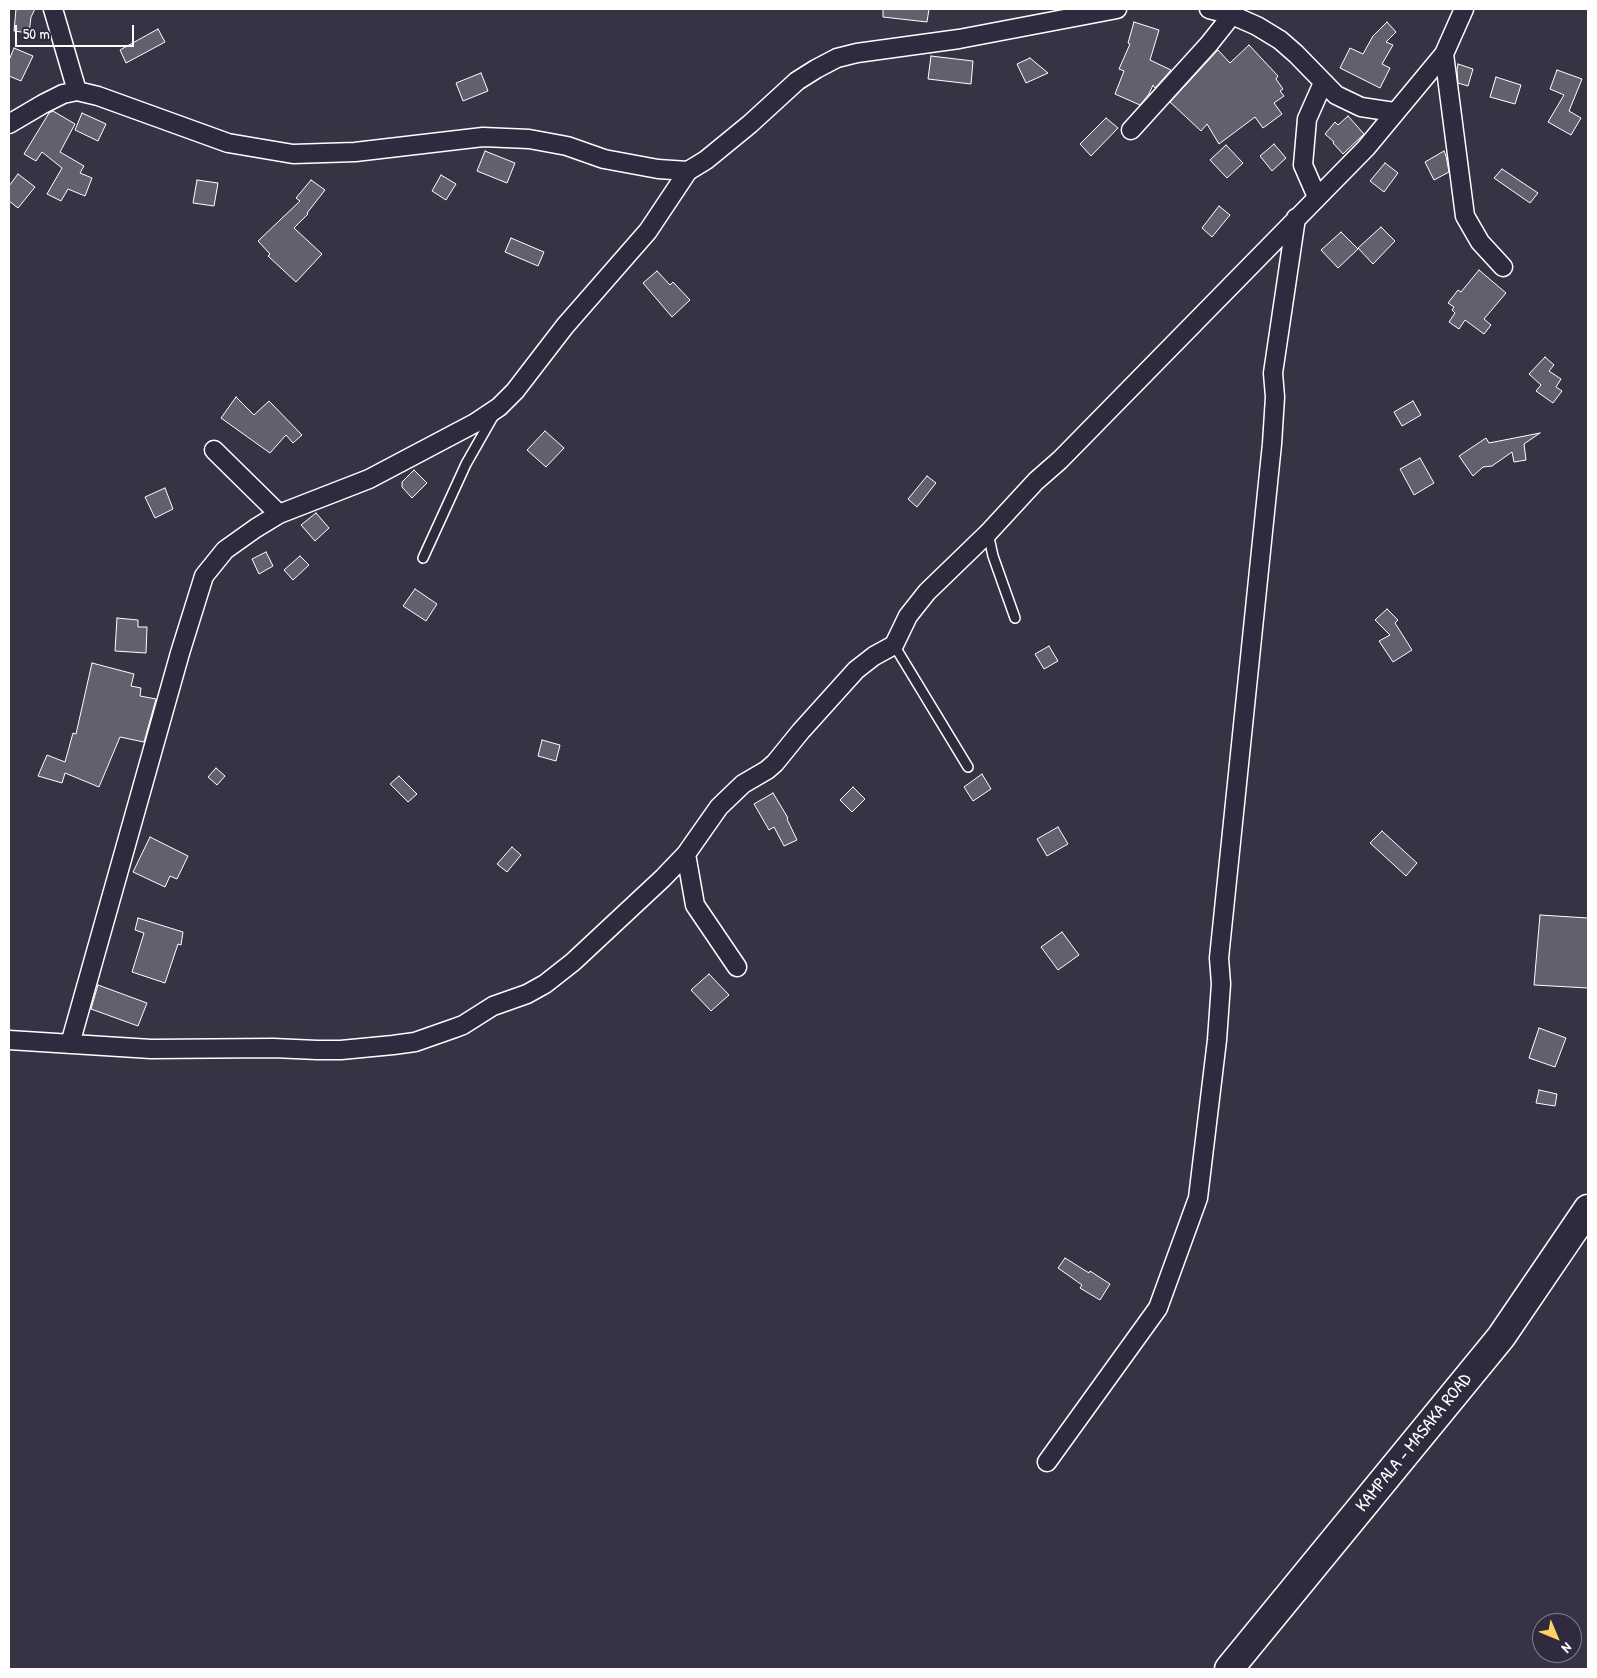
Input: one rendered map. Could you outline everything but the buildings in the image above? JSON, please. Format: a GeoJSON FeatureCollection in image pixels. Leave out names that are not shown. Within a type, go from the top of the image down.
{"type":"FeatureCollection","features":[{"type":"Feature","properties":{"kind":"main road","name":"KAMPALA - MASAKA ROAD"},"geometry":{"type":"LineString","coordinates":[[1229,1669],[1501,1337],[1588,1209]]}},
{"type":"Feature","properties":{"kind":"street"},"geometry":{"type":"LineString","coordinates":[[53,9],[77,90]]}},
{"type":"Feature","properties":{"kind":"street"},"geometry":{"type":"LineString","coordinates":[[70,1044],[180,653],[204,576],[225,550],[279,514],[369,479],[475,423],[499,407],[515,391],[565,326],[648,231],[688,171],[706,160],[797,82],[816,69],[837,58],[875,50],[959,39],[1118,9]]}},
{"type":"Feature","properties":{"kind":"street"},"geometry":{"type":"LineString","coordinates":[[1210,9],[1232,15],[1257,26],[1280,40],[1336,95],[1361,107],[1394,112]]}},
{"type":"Feature","properties":{"kind":"street"},"geometry":{"type":"LineString","coordinates":[[9,1040],[151,1049],[247,1048],[333,1050],[408,1043],[437,1036],[463,1025],[493,1006],[527,994],[551,980],[663,878],[686,854],[714,814],[734,792],[775,763],[856,670],[874,656],[894,645],[908,616],[927,592],[1036,481],[1066,454],[1366,148],[1444,54],[1464,9]]}},
{"type":"Feature","properties":{"kind":"street"},"geometry":{"type":"LineString","coordinates":[[1131,130],[1209,44],[1232,15]]}},
{"type":"Feature","properties":{"kind":"street"},"geometry":{"type":"LineString","coordinates":[[1444,54],[1465,216],[1480,242],[1504,267]]}},
{"type":"Feature","properties":{"kind":"street"},"geometry":{"type":"LineString","coordinates":[[1317,197],[1303,165],[1307,119],[1323,83]]}},
{"type":"Feature","properties":{"kind":"street"},"geometry":{"type":"LineString","coordinates":[[9,124],[43,104],[63,94],[77,90],[228,143],[293,154],[355,152],[483,137],[529,139],[567,146],[604,159],[658,169],[688,171]]}},
{"type":"Feature","properties":{"kind":"street"},"geometry":{"type":"LineString","coordinates":[[1047,1462],[1158,1308],[1198,1198],[1217,1040],[1221,984],[1220,958],[1272,444],[1275,397],[1273,373],[1296,218]]}},
{"type":"Feature","properties":{"kind":"street"},"geometry":{"type":"LineString","coordinates":[[214,450],[279,514]]}},
{"type":"Feature","properties":{"kind":"street"},"geometry":{"type":"LineString","coordinates":[[686,854],[695,905],[737,967]]}},
{"type":"Feature","properties":{"kind":"lane"},"geometry":{"type":"LineString","coordinates":[[423,558],[466,464],[499,407]]}},
{"type":"Feature","properties":{"kind":"lane"},"geometry":{"type":"LineString","coordinates":[[988,532],[993,556],[1015,618]]}},
{"type":"Feature","properties":{"kind":"lane"},"geometry":{"type":"LineString","coordinates":[[894,645],[968,767]]}}]}
